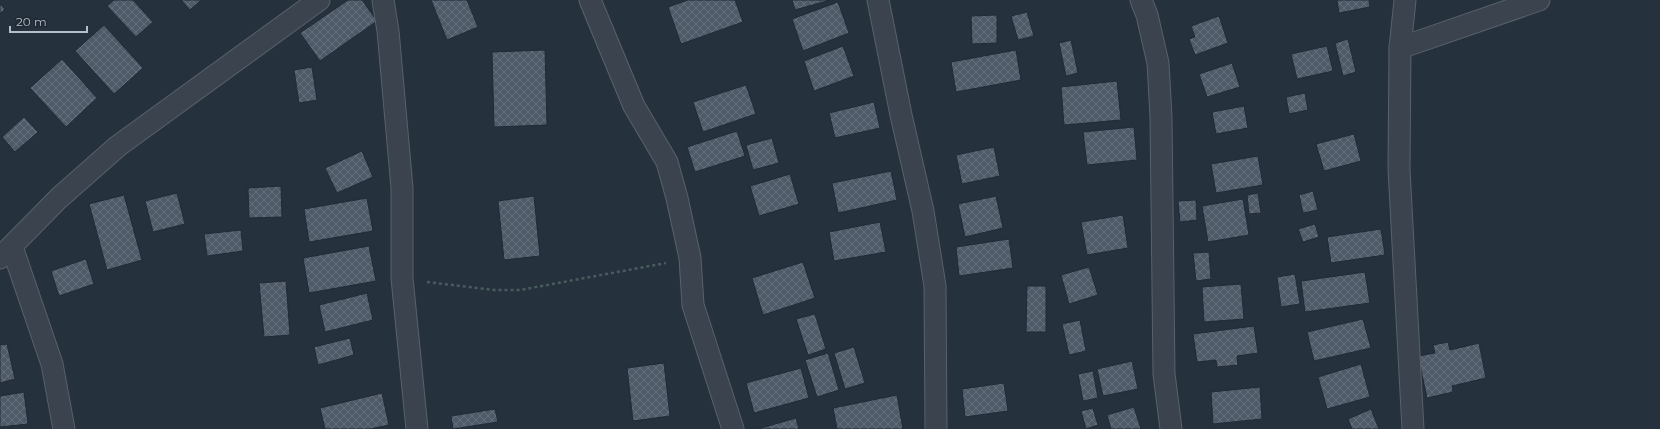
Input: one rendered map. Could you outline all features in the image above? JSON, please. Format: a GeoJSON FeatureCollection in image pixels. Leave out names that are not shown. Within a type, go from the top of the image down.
{"type":"FeatureCollection","features":[{"type":"Feature","properties":{"kind":"street"},"geometry":{"type":"LineString","coordinates":[[64,429],[52,364],[6,253],[59,198],[118,146],[319,0]]}},
{"type":"Feature","properties":{"kind":"street"},"geometry":{"type":"LineString","coordinates":[[383,0],[388,31],[402,188],[402,278],[417,429]]}},
{"type":"Feature","properties":{"kind":"street"},"geometry":{"type":"LineString","coordinates":[[590,0],[634,106],[667,162],[677,198],[690,258],[693,305],[733,429]]}},
{"type":"Feature","properties":{"kind":"street"},"geometry":{"type":"LineString","coordinates":[[878,0],[900,115],[923,211],[936,286],[936,429]]}},
{"type":"Feature","properties":{"kind":"street"},"geometry":{"type":"LineString","coordinates":[[1141,0],[1147,15],[1158,62],[1161,117],[1164,374],[1171,429]]}},
{"type":"Feature","properties":{"kind":"street"},"geometry":{"type":"LineString","coordinates":[[1406,0],[1400,48],[1399,169],[1413,429]]}},
{"type":"Feature","properties":{"kind":"street"},"geometry":{"type":"LineString","coordinates":[[1400,48],[1539,0]]}},
{"type":"Feature","properties":{"kind":"path"},"geometry":{"type":"LineString","coordinates":[[402,278],[494,290],[520,290],[690,258]]}},
{"type":"Feature","properties":{"kind":"building"},"geometry":{"type":"Polygon","coordinates":[[[114,0],[133,0],[153,22],[136,37],[107,6],[114,0]]]}},
{"type":"Feature","properties":{"kind":"building"},"geometry":{"type":"Polygon","coordinates":[[[181,0],[201,0],[190,10],[181,0]]]}},
{"type":"Feature","properties":{"kind":"building"},"geometry":{"type":"Polygon","coordinates":[[[348,0],[362,0],[377,21],[320,61],[300,33],[348,0]]]}},
{"type":"Feature","properties":{"kind":"building"},"geometry":{"type":"Polygon","coordinates":[[[431,0],[467,0],[478,27],[447,40],[431,0]]]}},
{"type":"Feature","properties":{"kind":"building"},"geometry":{"type":"Polygon","coordinates":[[[688,0],[735,0],[743,22],[681,44],[668,7],[688,0]]]}},
{"type":"Feature","properties":{"kind":"building"},"geometry":{"type":"Polygon","coordinates":[[[792,0],[830,0],[795,10],[792,0]]]}},
{"type":"Feature","properties":{"kind":"building"},"geometry":{"type":"Polygon","coordinates":[[[1337,0],[1369,0],[1370,7],[1339,13],[1337,0]]]}},
{"type":"Feature","properties":{"kind":"building"},"geometry":{"type":"Polygon","coordinates":[[[838,2],[849,33],[803,51],[792,19],[838,2]]]}},
{"type":"Feature","properties":{"kind":"building"},"geometry":{"type":"Polygon","coordinates":[[[0,4],[5,9],[0,14],[0,4]]]}},
{"type":"Feature","properties":{"kind":"building"},"geometry":{"type":"Polygon","coordinates":[[[1027,12],[1034,36],[1018,40],[1011,16],[1027,12]]]}},
{"type":"Feature","properties":{"kind":"building"},"geometry":{"type":"Polygon","coordinates":[[[997,15],[997,43],[972,44],[971,16],[997,15]]]}},
{"type":"Feature","properties":{"kind":"building"},"geometry":{"type":"Polygon","coordinates":[[[1219,16],[1228,43],[1195,55],[1189,39],[1195,37],[1191,26],[1219,16]]]}},
{"type":"Feature","properties":{"kind":"building"},"geometry":{"type":"Polygon","coordinates":[[[104,25],[143,68],[114,94],[75,51],[104,25]]]}},
{"type":"Feature","properties":{"kind":"building"},"geometry":{"type":"Polygon","coordinates":[[[1348,39],[1356,72],[1343,76],[1335,43],[1348,39]]]}},
{"type":"Feature","properties":{"kind":"building"},"geometry":{"type":"Polygon","coordinates":[[[1071,40],[1078,73],[1066,76],[1059,43],[1071,40]]]}},
{"type":"Feature","properties":{"kind":"building"},"geometry":{"type":"Polygon","coordinates":[[[843,46],[854,76],[814,91],[804,61],[843,46]]]}},
{"type":"Feature","properties":{"kind":"building"},"geometry":{"type":"Polygon","coordinates":[[[1327,46],[1333,71],[1297,79],[1291,54],[1327,46]]]}},
{"type":"Feature","properties":{"kind":"building"},"geometry":{"type":"Polygon","coordinates":[[[545,50],[547,125],[494,127],[492,52],[545,50]]]}},
{"type":"Feature","properties":{"kind":"building"},"geometry":{"type":"Polygon","coordinates":[[[1016,50],[1021,80],[956,92],[951,62],[1016,50]]]}},
{"type":"Feature","properties":{"kind":"building"},"geometry":{"type":"Polygon","coordinates":[[[62,59],[97,98],[66,127],[30,88],[62,59]]]}},
{"type":"Feature","properties":{"kind":"building"},"geometry":{"type":"Polygon","coordinates":[[[1232,63],[1240,87],[1207,97],[1199,74],[1232,63]]]}},
{"type":"Feature","properties":{"kind":"building"},"geometry":{"type":"Polygon","coordinates":[[[312,67],[317,100],[299,103],[294,70],[312,67]]]}},
{"type":"Feature","properties":{"kind":"building"},"geometry":{"type":"Polygon","coordinates":[[[1117,81],[1121,120],[1064,125],[1061,87],[1117,81]]]}},
{"type":"Feature","properties":{"kind":"building"},"geometry":{"type":"Polygon","coordinates":[[[746,85],[756,114],[703,132],[693,102],[746,85]]]}},
{"type":"Feature","properties":{"kind":"building"},"geometry":{"type":"Polygon","coordinates":[[[1305,93],[1308,110],[1289,114],[1286,97],[1305,93]]]}},
{"type":"Feature","properties":{"kind":"building"},"geometry":{"type":"Polygon","coordinates":[[[874,102],[880,128],[835,138],[829,113],[874,102]]]}},
{"type":"Feature","properties":{"kind":"building"},"geometry":{"type":"Polygon","coordinates":[[[1244,106],[1248,128],[1216,134],[1212,112],[1244,106]]]}},
{"type":"Feature","properties":{"kind":"building"},"geometry":{"type":"Polygon","coordinates":[[[24,117],[38,132],[15,152],[2,137],[24,117]]]}},
{"type":"Feature","properties":{"kind":"building"},"geometry":{"type":"Polygon","coordinates":[[[1134,127],[1137,160],[1087,165],[1083,132],[1134,127]]]}},
{"type":"Feature","properties":{"kind":"building"},"geometry":{"type":"Polygon","coordinates":[[[737,131],[745,156],[695,172],[687,147],[737,131]]]}},
{"type":"Feature","properties":{"kind":"building"},"geometry":{"type":"Polygon","coordinates":[[[1354,134],[1361,161],[1324,171],[1316,144],[1354,134]]]}},
{"type":"Feature","properties":{"kind":"building"},"geometry":{"type":"Polygon","coordinates":[[[772,138],[779,163],[753,170],[746,145],[772,138]]]}},
{"type":"Feature","properties":{"kind":"building"},"geometry":{"type":"Polygon","coordinates":[[[994,147],[1000,176],[962,184],[956,155],[994,147]]]}},
{"type":"Feature","properties":{"kind":"building"},"geometry":{"type":"Polygon","coordinates":[[[362,151],[373,177],[337,193],[325,168],[362,151]]]}},
{"type":"Feature","properties":{"kind":"building"},"geometry":{"type":"Polygon","coordinates":[[[1258,156],[1263,185],[1216,193],[1211,164],[1258,156]]]}},
{"type":"Feature","properties":{"kind":"building"},"geometry":{"type":"Polygon","coordinates":[[[891,171],[897,200],[838,213],[832,183],[891,171]]]}},
{"type":"Feature","properties":{"kind":"building"},"geometry":{"type":"Polygon","coordinates":[[[790,174],[799,204],[759,216],[750,186],[790,174]]]}},
{"type":"Feature","properties":{"kind":"building"},"geometry":{"type":"Polygon","coordinates":[[[281,186],[282,217],[249,218],[248,188],[281,186]]]}},
{"type":"Feature","properties":{"kind":"building"},"geometry":{"type":"Polygon","coordinates":[[[1313,191],[1318,210],[1303,213],[1299,195],[1313,191]]]}},
{"type":"Feature","properties":{"kind":"building"},"geometry":{"type":"Polygon","coordinates":[[[177,193],[185,224],[153,232],[145,201],[177,193]]]}},
{"type":"Feature","properties":{"kind":"building"},"geometry":{"type":"Polygon","coordinates":[[[1258,193],[1261,213],[1249,214],[1247,195],[1258,193]]]}},
{"type":"Feature","properties":{"kind":"building"},"geometry":{"type":"Polygon","coordinates":[[[124,195],[142,260],[107,270],[89,204],[124,195]]]}},
{"type":"Feature","properties":{"kind":"building"},"geometry":{"type":"Polygon","coordinates":[[[534,196],[540,256],[504,260],[498,201],[534,196]]]}},
{"type":"Feature","properties":{"kind":"building"},"geometry":{"type":"Polygon","coordinates":[[[996,196],[1003,228],[965,237],[958,204],[996,196]]]}},
{"type":"Feature","properties":{"kind":"building"},"geometry":{"type":"Polygon","coordinates":[[[367,198],[373,231],[309,242],[304,209],[367,198]]]}},
{"type":"Feature","properties":{"kind":"building"},"geometry":{"type":"Polygon","coordinates":[[[1243,199],[1249,235],[1208,242],[1202,206],[1243,199]]]}},
{"type":"Feature","properties":{"kind":"building"},"geometry":{"type":"Polygon","coordinates":[[[1196,200],[1197,220],[1180,222],[1178,201],[1196,200]]]}},
{"type":"Feature","properties":{"kind":"building"},"geometry":{"type":"Polygon","coordinates":[[[1123,215],[1128,248],[1087,255],[1081,222],[1123,215]]]}},
{"type":"Feature","properties":{"kind":"building"},"geometry":{"type":"Polygon","coordinates":[[[880,222],[886,252],[834,261],[829,232],[880,222]]]}},
{"type":"Feature","properties":{"kind":"building"},"geometry":{"type":"Polygon","coordinates":[[[1315,224],[1319,237],[1303,242],[1298,229],[1315,224]]]}},
{"type":"Feature","properties":{"kind":"building"},"geometry":{"type":"Polygon","coordinates":[[[1381,229],[1385,255],[1331,263],[1327,237],[1381,229]]]}},
{"type":"Feature","properties":{"kind":"building"},"geometry":{"type":"Polygon","coordinates":[[[241,230],[243,251],[207,256],[204,234],[241,230]]]}},
{"type":"Feature","properties":{"kind":"building"},"geometry":{"type":"Polygon","coordinates":[[[1009,239],[1013,268],[959,276],[956,247],[1009,239]]]}},
{"type":"Feature","properties":{"kind":"building"},"geometry":{"type":"Polygon","coordinates":[[[369,246],[376,281],[309,293],[303,258],[369,246]]]}},
{"type":"Feature","properties":{"kind":"building"},"geometry":{"type":"Polygon","coordinates":[[[1209,252],[1211,279],[1196,281],[1193,253],[1209,252]]]}},
{"type":"Feature","properties":{"kind":"building"},"geometry":{"type":"Polygon","coordinates":[[[86,259],[94,284],[59,296],[51,271],[86,259]]]}},
{"type":"Feature","properties":{"kind":"building"},"geometry":{"type":"Polygon","coordinates":[[[803,262],[815,298],[763,315],[752,278],[803,262]]]}},
{"type":"Feature","properties":{"kind":"building"},"geometry":{"type":"Polygon","coordinates":[[[1089,267],[1098,295],[1069,304],[1061,275],[1089,267]]]}},
{"type":"Feature","properties":{"kind":"building"},"geometry":{"type":"Polygon","coordinates":[[[1365,272],[1370,303],[1305,312],[1301,281],[1365,272]]]}},
{"type":"Feature","properties":{"kind":"building"},"geometry":{"type":"Polygon","coordinates":[[[1295,274],[1300,304],[1281,307],[1277,277],[1295,274]]]}},
{"type":"Feature","properties":{"kind":"building"},"geometry":{"type":"Polygon","coordinates":[[[286,281],[290,335],[264,337],[259,283],[286,281]]]}},
{"type":"Feature","properties":{"kind":"building"},"geometry":{"type":"Polygon","coordinates":[[[1241,284],[1244,319],[1204,322],[1202,287],[1241,284]]]}},
{"type":"Feature","properties":{"kind":"building"},"geometry":{"type":"Polygon","coordinates":[[[1027,286],[1046,286],[1046,332],[1026,332],[1027,286]]]}},
{"type":"Feature","properties":{"kind":"building"},"geometry":{"type":"Polygon","coordinates":[[[367,293],[373,320],[325,332],[319,305],[367,293]]]}},
{"type":"Feature","properties":{"kind":"building"},"geometry":{"type":"Polygon","coordinates":[[[815,314],[826,349],[808,355],[796,319],[815,314]]]}},
{"type":"Feature","properties":{"kind":"building"},"geometry":{"type":"Polygon","coordinates":[[[1363,319],[1371,348],[1314,361],[1307,332],[1363,319]]]}},
{"type":"Feature","properties":{"kind":"building"},"geometry":{"type":"Polygon","coordinates":[[[1080,320],[1086,351],[1069,355],[1062,324],[1080,320]]]}},
{"type":"Feature","properties":{"kind":"building"},"geometry":{"type":"Polygon","coordinates":[[[1254,326],[1258,353],[1237,356],[1238,365],[1217,367],[1216,360],[1197,362],[1193,334],[1254,326]]]}},
{"type":"Feature","properties":{"kind":"building"},"geometry":{"type":"Polygon","coordinates":[[[350,338],[354,355],[318,365],[314,347],[350,338]]]}},
{"type":"Feature","properties":{"kind":"building"},"geometry":{"type":"Polygon","coordinates":[[[1448,342],[1450,350],[1479,343],[1486,378],[1452,386],[1453,392],[1427,398],[1418,356],[1435,353],[1433,345],[1448,342]]]}},
{"type":"Feature","properties":{"kind":"building"},"geometry":{"type":"Polygon","coordinates":[[[7,344],[15,379],[0,383],[0,345],[7,344]]]}},
{"type":"Feature","properties":{"kind":"building"},"geometry":{"type":"Polygon","coordinates":[[[854,347],[865,383],[845,389],[834,353],[854,347]]]}},
{"type":"Feature","properties":{"kind":"building"},"geometry":{"type":"Polygon","coordinates":[[[828,353],[839,390],[817,397],[805,360],[828,353]]]}},
{"type":"Feature","properties":{"kind":"building"},"geometry":{"type":"Polygon","coordinates":[[[1132,361],[1138,389],[1103,396],[1097,369],[1132,361]]]}},
{"type":"Feature","properties":{"kind":"building"},"geometry":{"type":"Polygon","coordinates":[[[664,363],[670,416],[633,421],[627,368],[664,363]]]}},
{"type":"Feature","properties":{"kind":"building"},"geometry":{"type":"Polygon","coordinates":[[[1361,364],[1370,397],[1327,409],[1318,377],[1361,364]]]}},
{"type":"Feature","properties":{"kind":"building"},"geometry":{"type":"Polygon","coordinates":[[[801,368],[809,398],[754,413],[746,383],[801,368]]]}},
{"type":"Feature","properties":{"kind":"building"},"geometry":{"type":"Polygon","coordinates":[[[1093,371],[1098,398],[1083,401],[1078,374],[1093,371]]]}},
{"type":"Feature","properties":{"kind":"building"},"geometry":{"type":"Polygon","coordinates":[[[1004,383],[1008,411],[965,417],[962,389],[1004,383]]]}},
{"type":"Feature","properties":{"kind":"building"},"geometry":{"type":"Polygon","coordinates":[[[1260,387],[1262,419],[1213,424],[1211,392],[1260,387]]]}},
{"type":"Feature","properties":{"kind":"building"},"geometry":{"type":"Polygon","coordinates":[[[24,392],[28,424],[0,427],[0,396],[24,392]]]}},
{"type":"Feature","properties":{"kind":"building"},"geometry":{"type":"Polygon","coordinates":[[[382,393],[389,425],[370,429],[325,429],[320,408],[382,393]]]}},
{"type":"Feature","properties":{"kind":"building"},"geometry":{"type":"Polygon","coordinates":[[[897,395],[903,429],[837,429],[833,408],[897,395]]]}},
{"type":"Feature","properties":{"kind":"building"},"geometry":{"type":"Polygon","coordinates":[[[1134,407],[1141,429],[1111,429],[1107,415],[1134,407]]]}},
{"type":"Feature","properties":{"kind":"building"},"geometry":{"type":"Polygon","coordinates":[[[1093,408],[1098,425],[1086,429],[1081,411],[1093,408]]]}},
{"type":"Feature","properties":{"kind":"building"},"geometry":{"type":"Polygon","coordinates":[[[495,409],[498,422],[453,429],[451,416],[495,409]]]}},
{"type":"Feature","properties":{"kind":"building"},"geometry":{"type":"Polygon","coordinates":[[[1371,409],[1379,429],[1352,429],[1348,419],[1371,409]]]}},
{"type":"Feature","properties":{"kind":"building"},"geometry":{"type":"Polygon","coordinates":[[[796,418],[799,429],[758,429],[796,418]]]}}]}
